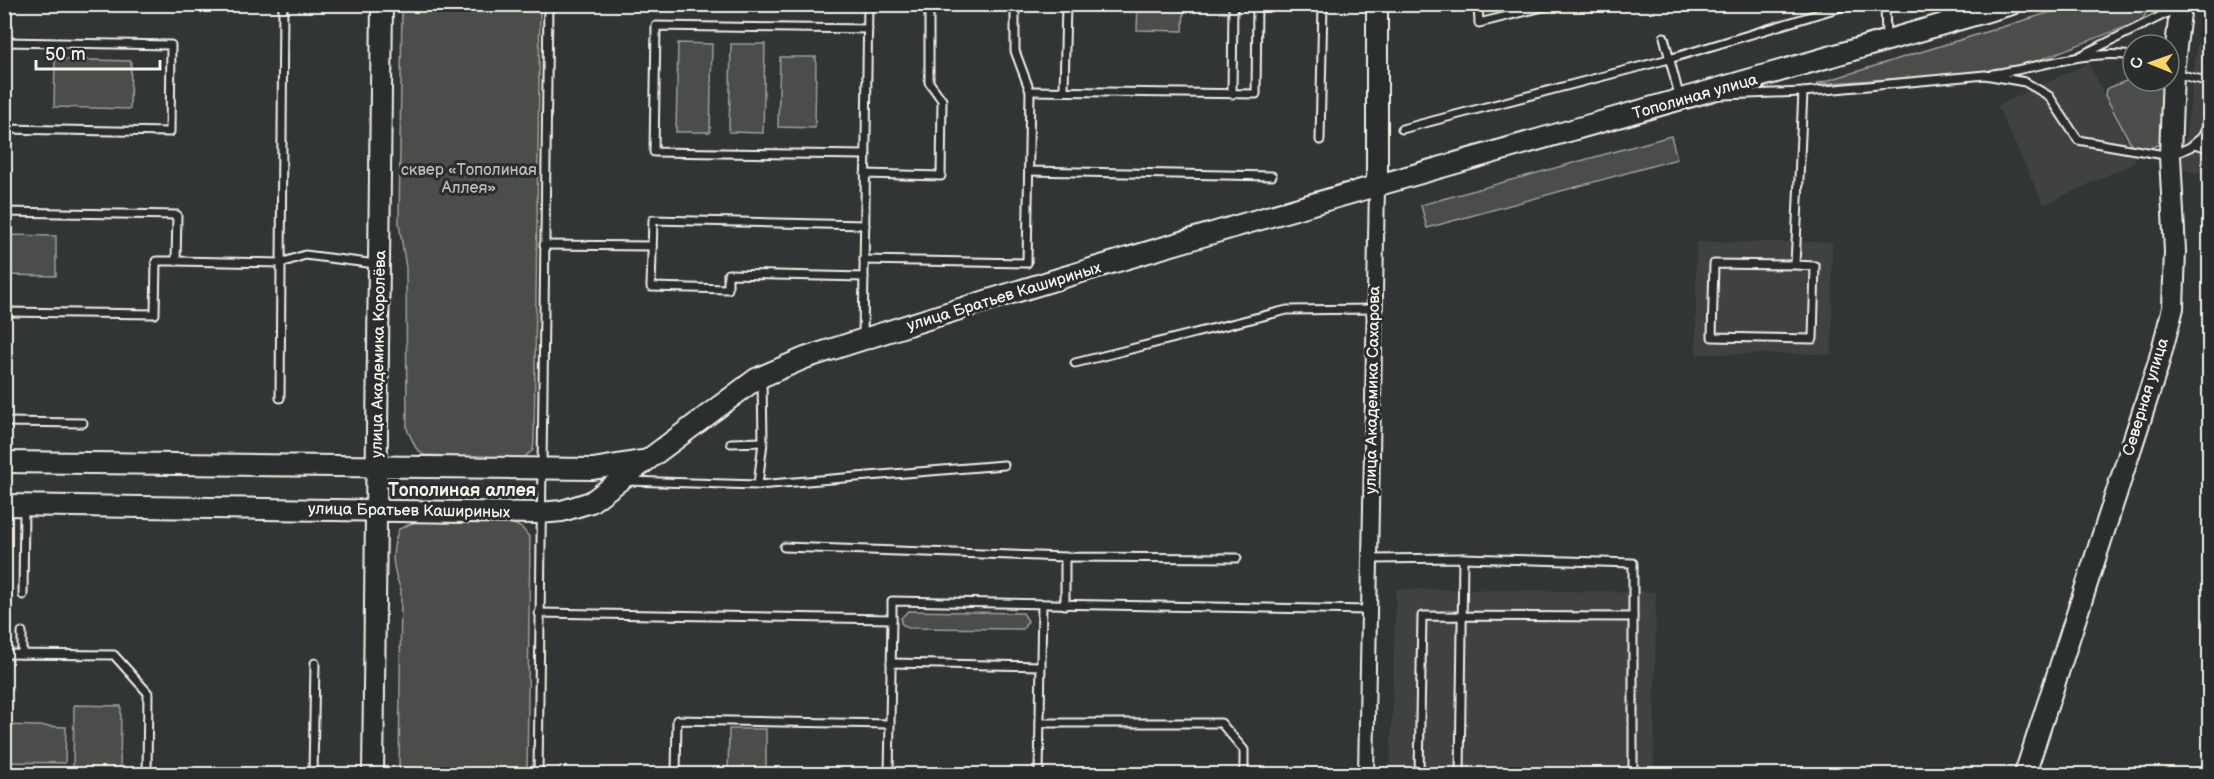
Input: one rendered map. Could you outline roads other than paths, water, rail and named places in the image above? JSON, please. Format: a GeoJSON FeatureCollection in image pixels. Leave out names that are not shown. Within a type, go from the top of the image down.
{"type":"FeatureCollection","features":[{"type":"Feature","properties":{"kind":"main road","name":"улица Академика Королёва"},"geometry":{"type":"LineString","coordinates":[[373,774],[382,4]]}},
{"type":"Feature","properties":{"kind":"main road","name":"улица Академика Сахарова"},"geometry":{"type":"LineString","coordinates":[[1377,4],[1377,186]]}},
{"type":"Feature","properties":{"kind":"main road","name":"Тополиная улица"},"geometry":{"type":"LineString","coordinates":[[1377,186],[1700,96],[1990,8],[2012,4]]}},
{"type":"Feature","properties":{"kind":"main road","name":"Северная улица"},"geometry":{"type":"LineString","coordinates":[[2177,33],[2181,6]]}},
{"type":"Feature","properties":{"kind":"main road","name":"Северная улица"},"geometry":{"type":"LineString","coordinates":[[2025,774],[2158,365],[2173,308],[2175,251],[2169,156],[2170,93]]}},
{"type":"Feature","properties":{"kind":"main road","name":"улица Братьев Кашириных"},"geometry":{"type":"LineString","coordinates":[[14,505],[539,513],[562,511],[591,502],[655,457],[709,412],[762,376],[805,358],[1377,186]]}},
{"type":"Feature","properties":{"kind":"main road","name":"улица Братьев Кашириных"},"geometry":{"type":"LineString","coordinates":[[4,462],[593,469],[623,466],[655,457]]}},
{"type":"Feature","properties":{"kind":"street","name":"улица Академика Сахарова"},"geometry":{"type":"LineString","coordinates":[[1366,774],[1377,186]]}},
{"type":"Feature","properties":{"kind":"lane"},"geometry":{"type":"LineString","coordinates":[[280,398],[283,4]]}},
{"type":"Feature","properties":{"kind":"lane"},"geometry":{"type":"LineString","coordinates":[[538,774],[539,513],[548,4]]}},
{"type":"Feature","properties":{"kind":"lane"},"geometry":{"type":"LineString","coordinates":[[863,339],[868,4]]}},
{"type":"Feature","properties":{"kind":"lane"},"geometry":{"type":"LineString","coordinates":[[866,174],[941,176],[942,100],[928,82],[929,4]]}},
{"type":"Feature","properties":{"kind":"lane"},"geometry":{"type":"LineString","coordinates":[[864,260],[1027,263],[1030,91],[1015,51],[1015,4]]}},
{"type":"Feature","properties":{"kind":"lane"},"geometry":{"type":"LineString","coordinates":[[1064,91],[1066,4]]}},
{"type":"Feature","properties":{"kind":"lane"},"geometry":{"type":"LineString","coordinates":[[1232,94],[1233,4]]}},
{"type":"Feature","properties":{"kind":"lane"},"geometry":{"type":"LineString","coordinates":[[1030,91],[1256,94],[1257,4]]}},
{"type":"Feature","properties":{"kind":"lane"},"geometry":{"type":"LineString","coordinates":[[1320,140],[1323,4]]}},
{"type":"Feature","properties":{"kind":"lane"},"geometry":{"type":"LineString","coordinates":[[1478,4],[1479,23],[1555,4]]}},
{"type":"Feature","properties":{"kind":"lane"},"geometry":{"type":"LineString","coordinates":[[1402,129],[1669,59],[1851,4]]}},
{"type":"Feature","properties":{"kind":"lane"},"geometry":{"type":"LineString","coordinates":[[1885,4],[1886,41]]}},
{"type":"Feature","properties":{"kind":"lane"},"geometry":{"type":"LineString","coordinates":[[2075,59],[2102,43],[2181,6]]}},
{"type":"Feature","properties":{"kind":"lane"},"geometry":{"type":"LineString","coordinates":[[866,155],[654,152],[656,26],[868,29]]}},
{"type":"Feature","properties":{"kind":"lane"},"geometry":{"type":"LineString","coordinates":[[1664,37],[1680,101]]}},
{"type":"Feature","properties":{"kind":"lane"},"geometry":{"type":"LineString","coordinates":[[4,42],[171,45],[170,132],[4,129]]}},
{"type":"Feature","properties":{"kind":"lane"},"geometry":{"type":"LineString","coordinates":[[1700,96],[1803,92],[1985,75],[2075,59],[2121,54]]}},
{"type":"Feature","properties":{"kind":"lane"},"geometry":{"type":"LineString","coordinates":[[2181,74],[2210,82]]}},
{"type":"Feature","properties":{"kind":"lane"},"geometry":{"type":"LineString","coordinates":[[1985,75],[2025,82],[2049,96],[2078,140],[2169,156],[2194,144],[2202,137],[2210,121]]}},
{"type":"Feature","properties":{"kind":"lane"},"geometry":{"type":"LineString","coordinates":[[1795,265],[1803,92]]}},
{"type":"Feature","properties":{"kind":"lane"},"geometry":{"type":"LineString","coordinates":[[2194,144],[2210,148]]}},
{"type":"Feature","properties":{"kind":"lane"},"geometry":{"type":"LineString","coordinates":[[1029,171],[1272,176]]}},
{"type":"Feature","properties":{"kind":"lane"},"geometry":{"type":"LineString","coordinates":[[4,212],[177,215],[176,261]]}},
{"type":"Feature","properties":{"kind":"lane"},"geometry":{"type":"LineString","coordinates":[[864,277],[728,274],[728,289],[651,287],[653,220],[865,225]]}},
{"type":"Feature","properties":{"kind":"lane"},"geometry":{"type":"LineString","coordinates":[[544,244],[652,246]]}},
{"type":"Feature","properties":{"kind":"lane"},"geometry":{"type":"LineString","coordinates":[[4,312],[155,314],[156,261],[281,263],[305,255],[380,264]]}},
{"type":"Feature","properties":{"kind":"lane"},"geometry":{"type":"LineString","coordinates":[[1714,264],[1795,265],[1815,266],[1813,339],[1712,337],[1714,264]]}},
{"type":"Feature","properties":{"kind":"lane"},"geometry":{"type":"LineString","coordinates":[[1075,363],[1287,309],[1374,309]]}},
{"type":"Feature","properties":{"kind":"lane"},"geometry":{"type":"LineString","coordinates":[[758,485],[763,442],[762,376]]}},
{"type":"Feature","properties":{"kind":"lane"},"geometry":{"type":"LineString","coordinates":[[4,422],[83,423]]}},
{"type":"Feature","properties":{"kind":"lane"},"geometry":{"type":"LineString","coordinates":[[731,443],[763,442]]}},
{"type":"Feature","properties":{"kind":"lane"},"geometry":{"type":"LineString","coordinates":[[621,480],[758,485],[1004,465]]}},
{"type":"Feature","properties":{"kind":"lane"},"geometry":{"type":"LineString","coordinates":[[14,505],[23,595]]}},
{"type":"Feature","properties":{"kind":"lane"},"geometry":{"type":"LineString","coordinates":[[784,547],[1065,557],[1237,558]]}},
{"type":"Feature","properties":{"kind":"lane"},"geometry":{"type":"LineString","coordinates":[[1065,557],[1065,604]]}},
{"type":"Feature","properties":{"kind":"lane"},"geometry":{"type":"LineString","coordinates":[[1460,774],[1463,558]]}},
{"type":"Feature","properties":{"kind":"lane"},"geometry":{"type":"LineString","coordinates":[[1370,559],[1463,558],[1633,563],[1633,774]]}},
{"type":"Feature","properties":{"kind":"lane"},"geometry":{"type":"LineString","coordinates":[[889,774],[892,601],[1369,610]]}},
{"type":"Feature","properties":{"kind":"lane"},"geometry":{"type":"LineString","coordinates":[[1039,774],[1042,604]]}},
{"type":"Feature","properties":{"kind":"lane"},"geometry":{"type":"LineString","coordinates":[[538,613],[892,620]]}},
{"type":"Feature","properties":{"kind":"lane"},"geometry":{"type":"LineString","coordinates":[[1419,774],[1422,616],[1463,618],[1633,617]]}},
{"type":"Feature","properties":{"kind":"lane"},"geometry":{"type":"LineString","coordinates":[[22,632],[22,654]]}},
{"type":"Feature","properties":{"kind":"lane"},"geometry":{"type":"LineString","coordinates":[[4,654],[114,655],[148,693],[147,774]]}},
{"type":"Feature","properties":{"kind":"lane"},"geometry":{"type":"LineString","coordinates":[[313,774],[315,663]]}},
{"type":"Feature","properties":{"kind":"lane"},"geometry":{"type":"LineString","coordinates":[[891,663],[1041,666]]}},
{"type":"Feature","properties":{"kind":"lane"},"geometry":{"type":"LineString","coordinates":[[676,774],[677,720],[890,724]]}},
{"type":"Feature","properties":{"kind":"lane"},"geometry":{"type":"LineString","coordinates":[[1040,723],[1221,723],[1244,750],[1244,774]]}},
{"type":"Feature","properties":{"kind":"district","name":"Тополиная аллея"},"geometry":{"type":"Point","coordinates":[462,490]}},
{"type":"Feature","properties":{"kind":"park label","name":"сквер «Тополиная Аллея»"},"geometry":{"type":"Point","coordinates":[469,179]}}]}
